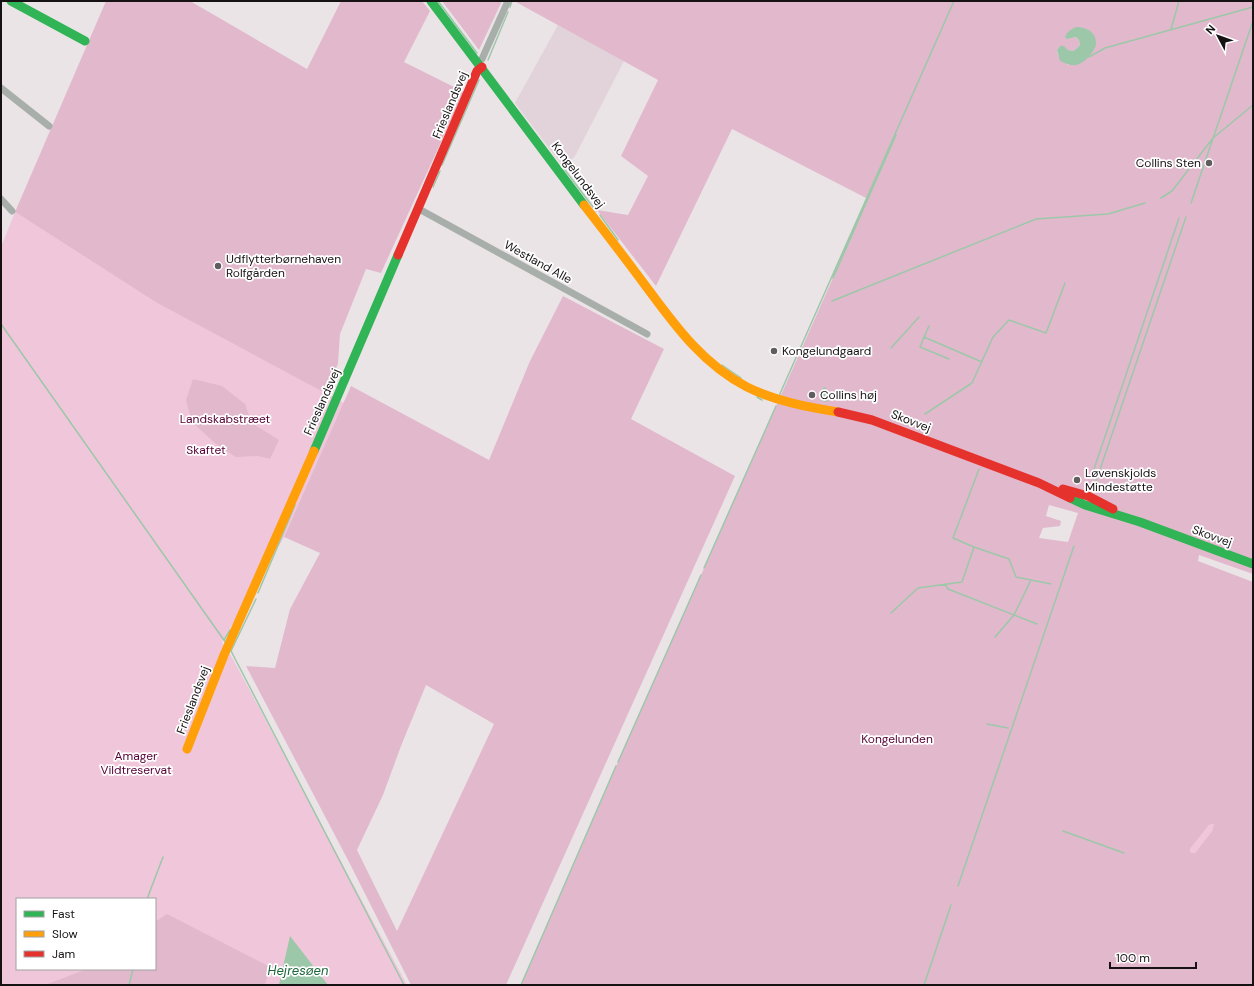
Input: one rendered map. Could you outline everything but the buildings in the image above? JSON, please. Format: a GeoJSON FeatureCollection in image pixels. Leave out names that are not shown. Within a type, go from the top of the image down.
{"type":"FeatureCollection","features":[{"type":"Feature","properties":{"kind":"street"},"geometry":{"type":"LineString","coordinates":[[11,1],[85,41]]}},
{"type":"Feature","properties":{"kind":"street","name":"Kongelundsvej"},"geometry":{"type":"LineString","coordinates":[[432,1],[671,320],[709,361]]}},
{"type":"Feature","properties":{"kind":"street","name":"Frieslandsvej"},"geometry":{"type":"LineString","coordinates":[[187,749],[224,655],[419,209],[508,1]]}},
{"type":"Feature","properties":{"kind":"street"},"geometry":{"type":"LineString","coordinates":[[1,88],[49,126]]}},
{"type":"Feature","properties":{"kind":"street"},"geometry":{"type":"LineString","coordinates":[[1,199],[12,211]]}},
{"type":"Feature","properties":{"kind":"street","name":"Westland Alle"},"geometry":{"type":"LineString","coordinates":[[419,209],[647,334]]}},
{"type":"Feature","properties":{"kind":"street","name":"Skovvej"},"geometry":{"type":"LineString","coordinates":[[709,361],[723,372],[749,388],[770,397],[794,404],[854,415],[872,420],[1039,483],[1088,496],[1140,522],[1253,564]]}},
{"type":"Feature","properties":{"kind":"shaded area"},"geometry":{"type":"Polygon","coordinates":[[[558,25],[624,61],[575,156],[564,168],[515,103],[558,25]]]}},
{"type":"Feature","properties":{"kind":"green space"},"geometry":{"type":"Polygon","coordinates":[[[106,1],[190,1],[307,69],[341,1],[422,1],[430,11],[404,62],[464,92],[381,273],[366,269],[340,334],[338,364],[325,393],[157,303],[15,212],[106,1]]]}},
{"type":"Feature","properties":{"kind":"green space"},"geometry":{"type":"Polygon","coordinates":[[[442,1],[502,1],[479,50],[442,1]]]}},
{"type":"Feature","properties":{"kind":"green space","name":"Kongelunden"},"geometry":{"type":"Polygon","coordinates":[[[514,1],[1253,1],[1253,574],[1199,555],[1198,561],[1253,582],[1253,985],[521,985],[618,762],[868,199],[732,129],[656,286],[597,210],[628,215],[648,176],[621,156],[658,80],[514,1]],[[1090,31],[1068,39],[1076,37],[1079,40],[1080,45],[1073,51],[1068,50],[1063,46],[1060,46],[1057,50],[1058,55],[1068,65],[1090,31]],[[1049,505],[1046,516],[1061,521],[1060,526],[1043,528],[1039,538],[1068,542],[1078,513],[1049,505]],[[1214,824],[1209,825],[1190,849],[1191,853],[1195,853],[1212,831],[1214,824]]]}},
{"type":"Feature","properties":{"kind":"green space","name":"Amager Vildtreservat"},"geometry":{"type":"Polygon","coordinates":[[[15,212],[157,303],[344,403],[284,537],[222,642],[233,659],[407,985],[1,985],[1,247],[15,212]]]}},
{"type":"Feature","properties":{"kind":"green space"},"geometry":{"type":"Polygon","coordinates":[[[563,296],[664,349],[631,419],[735,476],[506,985],[411,985],[350,864],[246,666],[275,668],[290,609],[320,553],[284,537],[351,386],[489,460],[530,361],[563,296]],[[426,685],[383,795],[357,850],[397,931],[494,724],[426,685]]]}},
{"type":"Feature","properties":{"kind":"green space","name":"Landskabstræet"},"geometry":{"type":"Polygon","coordinates":[[[193,379],[222,386],[245,404],[252,423],[279,440],[270,459],[258,456],[236,457],[217,445],[192,422],[186,400],[193,379]]]}},
{"type":"Feature","properties":{"kind":"green space"},"geometry":{"type":"Polygon","coordinates":[[[1215,824],[1212,831],[1195,853],[1191,853],[1190,849],[1209,825],[1215,824]]]}},
{"type":"Feature","properties":{"kind":"green space"},"geometry":{"type":"Polygon","coordinates":[[[167,914],[270,967],[265,985],[45,985],[84,970],[156,970],[156,921],[167,914]]]}},
{"type":"Feature","properties":{"kind":"water"},"geometry":{"type":"Polygon","coordinates":[[[1076,27],[1089,30],[1094,35],[1096,43],[1094,50],[1082,63],[1071,65],[1060,61],[1057,50],[1060,46],[1064,46],[1068,50],[1073,51],[1080,45],[1079,40],[1076,37],[1067,39],[1065,37],[1069,31],[1076,27]]]}},
{"type":"Feature","properties":{"kind":"water"},"geometry":{"type":"Polygon","coordinates":[[[825,387],[829,394],[827,402],[820,399],[823,388],[825,387]]]}},
{"type":"Feature","properties":{"kind":"water","name":"Hejresøen"},"geometry":{"type":"Polygon","coordinates":[[[290,936],[328,985],[279,985],[290,936]]]}},
{"type":"Feature","properties":{"kind":"waterway"},"geometry":{"type":"LineString","coordinates":[[438,1],[477,53]]}},
{"type":"Feature","properties":{"kind":"waterway"},"geometry":{"type":"LineString","coordinates":[[510,7],[512,1]]}},
{"type":"Feature","properties":{"kind":"waterway"},"geometry":{"type":"LineString","coordinates":[[779,396],[954,1]]}},
{"type":"Feature","properties":{"kind":"waterway"},"geometry":{"type":"LineString","coordinates":[[1171,29],[1179,1]]}},
{"type":"Feature","properties":{"kind":"waterway"},"geometry":{"type":"LineString","coordinates":[[1089,57],[1105,48],[1253,7]]}},
{"type":"Feature","properties":{"kind":"waterway"},"geometry":{"type":"LineString","coordinates":[[488,60],[508,12]]}},
{"type":"Feature","properties":{"kind":"waterway"},"geometry":{"type":"LineString","coordinates":[[1191,203],[1253,21]]}},
{"type":"Feature","properties":{"kind":"waterway"},"geometry":{"type":"LineString","coordinates":[[442,165],[479,80]]}},
{"type":"Feature","properties":{"kind":"waterway"},"geometry":{"type":"LineString","coordinates":[[1161,198],[1172,191],[1213,138],[1253,105]]}},
{"type":"Feature","properties":{"kind":"waterway"},"geometry":{"type":"LineString","coordinates":[[833,278],[896,135]]}},
{"type":"Feature","properties":{"kind":"waterway"},"geometry":{"type":"LineString","coordinates":[[565,170],[596,211]]}},
{"type":"Feature","properties":{"kind":"waterway"},"geometry":{"type":"LineString","coordinates":[[433,187],[440,171]]}},
{"type":"Feature","properties":{"kind":"waterway"},"geometry":{"type":"LineString","coordinates":[[832,301],[1036,219],[1108,214],[1145,203]]}},
{"type":"Feature","properties":{"kind":"waterway"},"geometry":{"type":"LineString","coordinates":[[600,215],[618,240]]}},
{"type":"Feature","properties":{"kind":"waterway"},"geometry":{"type":"LineString","coordinates":[[1094,487],[1186,217]]}},
{"type":"Feature","properties":{"kind":"waterway"},"geometry":{"type":"LineString","coordinates":[[1091,478],[1179,218]]}},
{"type":"Feature","properties":{"kind":"waterway"},"geometry":{"type":"LineString","coordinates":[[925,414],[972,383],[993,337],[1009,320],[1046,333],[1065,283]]}},
{"type":"Feature","properties":{"kind":"waterway"},"geometry":{"type":"LineString","coordinates":[[891,348],[919,317]]}},
{"type":"Feature","properties":{"kind":"waterway"},"geometry":{"type":"LineString","coordinates":[[1,324],[226,643]]}},
{"type":"Feature","properties":{"kind":"waterway"},"geometry":{"type":"LineString","coordinates":[[924,337],[929,326]]}},
{"type":"Feature","properties":{"kind":"waterway"},"geometry":{"type":"LineString","coordinates":[[949,359],[920,347],[924,337],[982,362]]}},
{"type":"Feature","properties":{"kind":"waterway"},"geometry":{"type":"LineString","coordinates":[[722,365],[741,378]]}},
{"type":"Feature","properties":{"kind":"waterway"},"geometry":{"type":"LineString","coordinates":[[757,397],[762,400]]}},
{"type":"Feature","properties":{"kind":"waterway"},"geometry":{"type":"LineString","coordinates":[[704,568],[776,406]]}},
{"type":"Feature","properties":{"kind":"waterway"},"geometry":{"type":"LineString","coordinates":[[891,613],[918,588],[962,582],[974,547],[953,538],[979,469]]}},
{"type":"Feature","properties":{"kind":"waterway"},"geometry":{"type":"LineString","coordinates":[[258,593],[295,505]]}},
{"type":"Feature","properties":{"kind":"waterway"},"geometry":{"type":"LineString","coordinates":[[958,886],[1074,546]]}},
{"type":"Feature","properties":{"kind":"waterway"},"geometry":{"type":"LineString","coordinates":[[974,547],[1009,559],[1016,577],[1051,584]]}},
{"type":"Feature","properties":{"kind":"waterway"},"geometry":{"type":"LineString","coordinates":[[618,762],[701,575]]}},
{"type":"Feature","properties":{"kind":"waterway"},"geometry":{"type":"LineString","coordinates":[[995,637],[1014,615],[1031,580]]}},
{"type":"Feature","properties":{"kind":"waterway"},"geometry":{"type":"LineString","coordinates":[[945,584],[948,589],[1037,624]]}},
{"type":"Feature","properties":{"kind":"waterway"},"geometry":{"type":"LineString","coordinates":[[231,651],[256,599]]}},
{"type":"Feature","properties":{"kind":"waterway"},"geometry":{"type":"LineString","coordinates":[[224,640],[230,630]]}},
{"type":"Feature","properties":{"kind":"waterway"},"geometry":{"type":"LineString","coordinates":[[230,649],[404,985]]}},
{"type":"Feature","properties":{"kind":"waterway"},"geometry":{"type":"LineString","coordinates":[[987,724],[1008,728]]}},
{"type":"Feature","properties":{"kind":"waterway"},"geometry":{"type":"LineString","coordinates":[[521,985],[616,766]]}},
{"type":"Feature","properties":{"kind":"waterway"},"geometry":{"type":"LineString","coordinates":[[1063,831],[1124,853]]}},
{"type":"Feature","properties":{"kind":"waterway"},"geometry":{"type":"LineString","coordinates":[[147,898],[163,857]]}},
{"type":"Feature","properties":{"kind":"waterway"},"geometry":{"type":"LineString","coordinates":[[924,985],[951,905]]}},
{"type":"Feature","properties":{"kind":"waterway"},"geometry":{"type":"LineString","coordinates":[[129,985],[133,970]]}},
{"type":"Feature","properties":{"kind":"traffic: fast"},"geometry":{"type":"LineString","coordinates":[[11,1],[85,41]]}},
{"type":"Feature","properties":{"kind":"traffic: fast"},"geometry":{"type":"LineString","coordinates":[[431,1],[584,205]]}},
{"type":"Feature","properties":{"kind":"traffic: fast"},"geometry":{"type":"LineString","coordinates":[[314,451],[398,255]]}},
{"type":"Feature","properties":{"kind":"traffic: fast"},"geometry":{"type":"LineString","coordinates":[[1070,498],[1085,505],[1140,522],[1253,564]]}},
{"type":"Feature","properties":{"kind":"traffic: slow"},"geometry":{"type":"LineString","coordinates":[[584,205],[678,328],[716,367],[731,378],[758,392],[803,406],[838,412]]}},
{"type":"Feature","properties":{"kind":"traffic: slow"},"geometry":{"type":"LineString","coordinates":[[187,749],[224,655],[314,451]]}},
{"type":"Feature","properties":{"kind":"traffic: jam"},"geometry":{"type":"LineString","coordinates":[[398,255],[477,71],[482,67]]}},
{"type":"Feature","properties":{"kind":"traffic: jam"},"geometry":{"type":"LineString","coordinates":[[838,412],[872,420],[1039,483],[1070,498]]}},
{"type":"Feature","properties":{"kind":"traffic: jam"},"geometry":{"type":"LineString","coordinates":[[1063,489],[1088,496],[1113,509]]}},
{"type":"Feature","properties":{"kind":"place","name":"Collins Sten"},"geometry":{"type":"Point","coordinates":[1209,163]}},
{"type":"Feature","properties":{"kind":"place","name":"Udflytterbørnehaven Rolfgården"},"geometry":{"type":"Point","coordinates":[218,266]}},
{"type":"Feature","properties":{"kind":"place","name":"Kongelundgaard"},"geometry":{"type":"Point","coordinates":[774,351]}},
{"type":"Feature","properties":{"kind":"place","name":"Collins høj"},"geometry":{"type":"Point","coordinates":[812,395]}},
{"type":"Feature","properties":{"kind":"place","name":"Løvenskjolds Mindestøtte"},"geometry":{"type":"Point","coordinates":[1077,480]}},
{"type":"Feature","properties":{"kind":"park label","name":"Skaftet"},"geometry":{"type":"Point","coordinates":[206,450]}}]}
